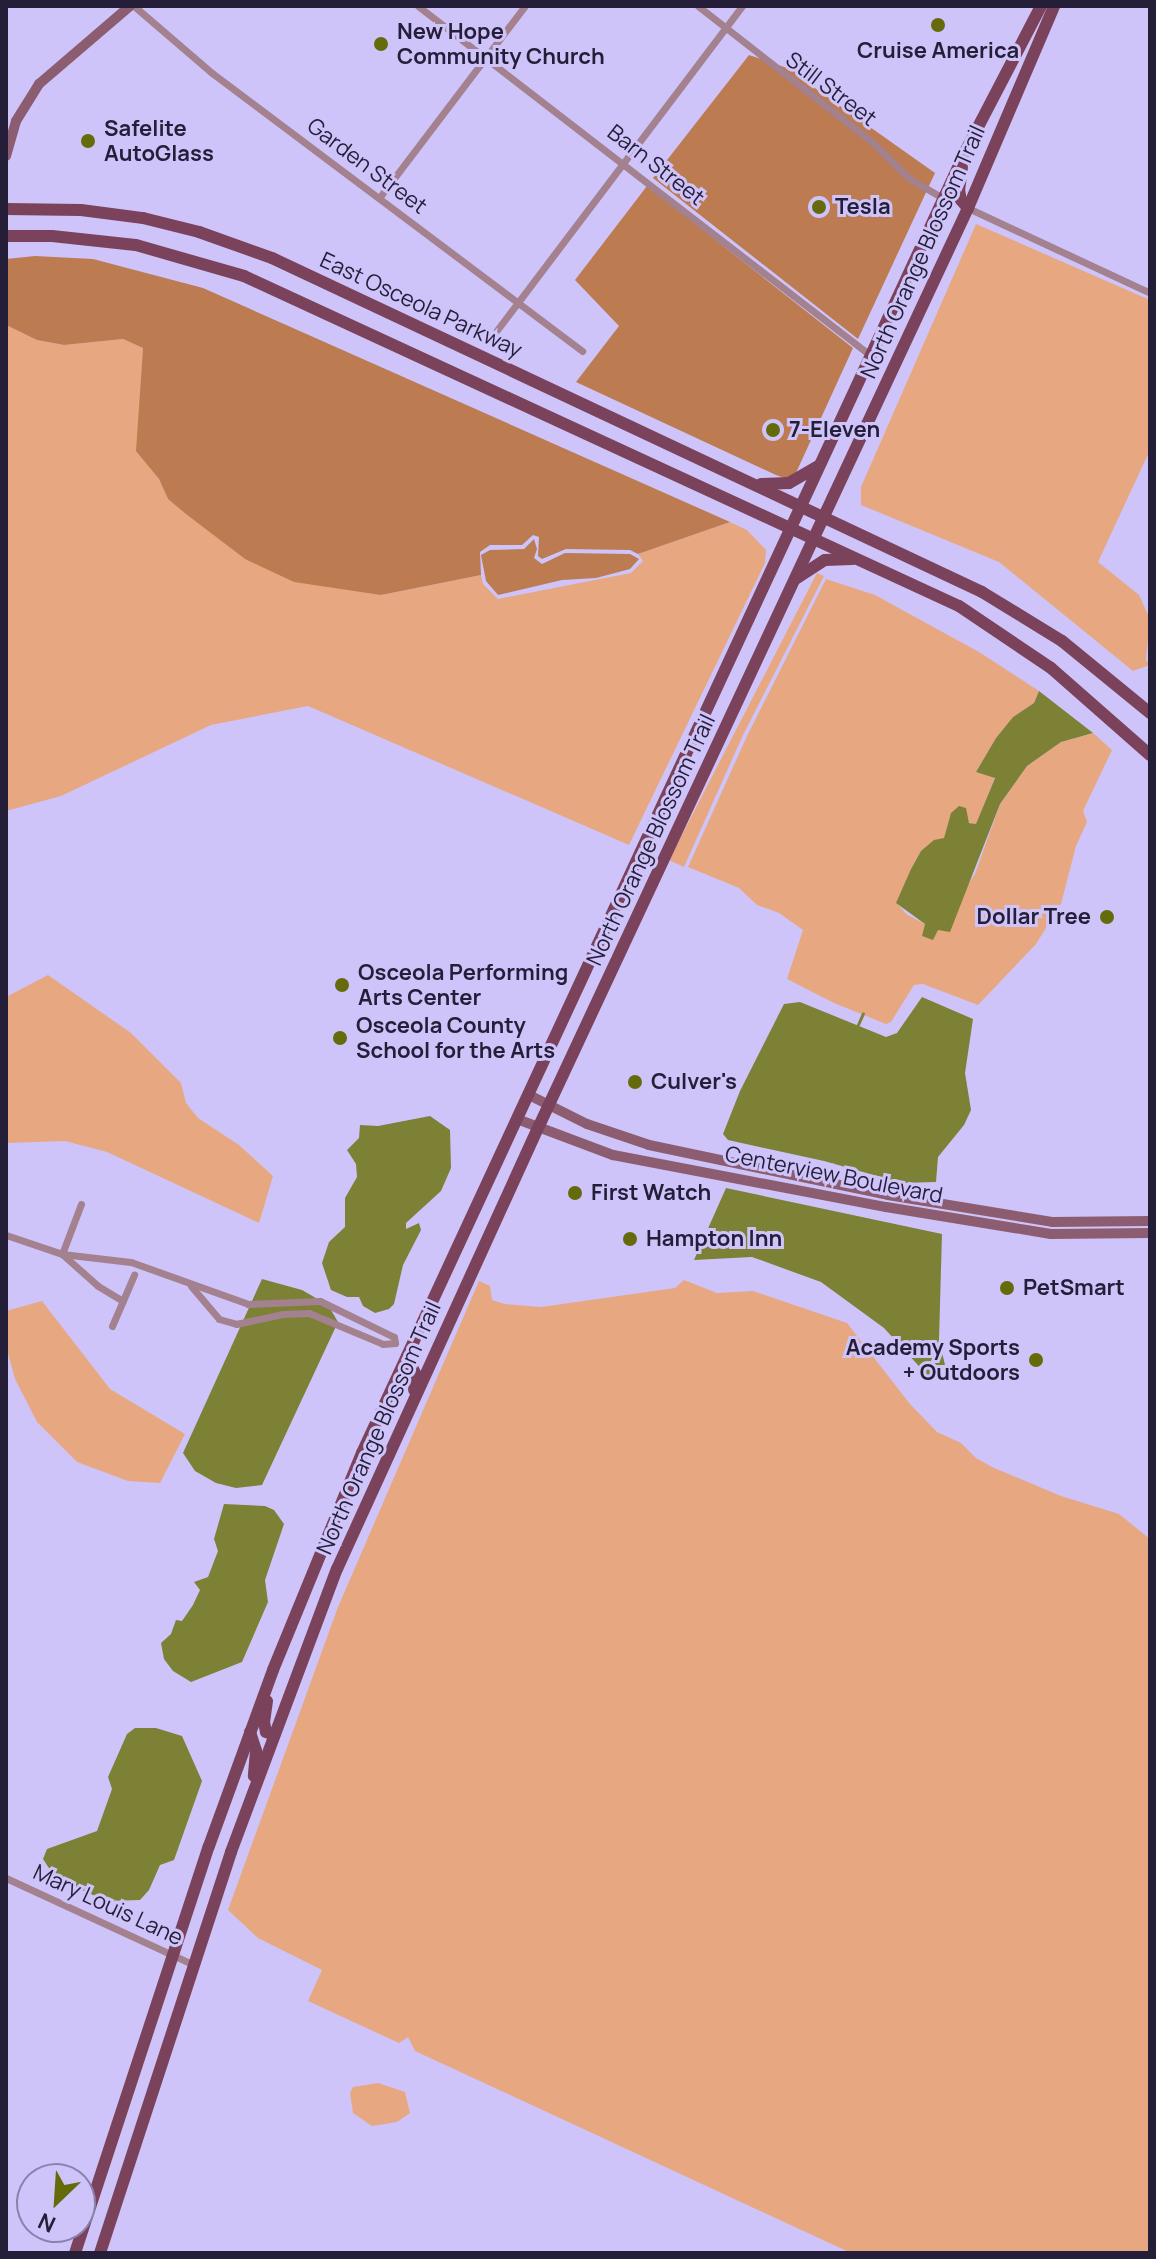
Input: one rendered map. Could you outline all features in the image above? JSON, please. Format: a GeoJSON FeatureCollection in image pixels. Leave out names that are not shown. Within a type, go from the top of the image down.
{"type":"FeatureCollection","features":[{"type":"Feature","properties":{"kind":"main road","name":"North Orange Blossom Trail"},"geometry":{"type":"LineString","coordinates":[[75,2253],[250,1732],[362,1453],[943,198],[1041,6]]}},
{"type":"Feature","properties":{"kind":"main road","name":"North Orange Blossom Trail"},"geometry":{"type":"LineString","coordinates":[[100,2253],[253,1791],[337,1569],[548,1105],[968,208],[1054,6]]}},
{"type":"Feature","properties":{"kind":"main road"},"geometry":{"type":"LineString","coordinates":[[965,152],[959,190],[968,208]]}},
{"type":"Feature","properties":{"kind":"main road","name":"East Osceola Parkway"},"geometry":{"type":"LineString","coordinates":[[6,209],[81,210],[132,217],[232,243],[982,592],[1025,617],[1094,666],[1150,713]]}},
{"type":"Feature","properties":{"kind":"main road"},"geometry":{"type":"LineString","coordinates":[[6,236],[52,236],[136,245],[220,267],[815,537],[959,606],[1012,640],[1083,694],[1150,755]]}},
{"type":"Feature","properties":{"kind":"main road"},"geometry":{"type":"LineString","coordinates":[[754,484],[789,483],[820,465]]}},
{"type":"Feature","properties":{"kind":"main road"},"geometry":{"type":"LineString","coordinates":[[794,580],[825,560],[842,557],[867,562]]}},
{"type":"Feature","properties":{"kind":"main road"},"geometry":{"type":"LineString","coordinates":[[407,1356],[415,1373],[413,1397]]}},
{"type":"Feature","properties":{"kind":"main road"},"geometry":{"type":"LineString","coordinates":[[273,1670],[264,1722],[266,1732],[274,1735]]}},
{"type":"Feature","properties":{"kind":"main road"},"geometry":{"type":"LineString","coordinates":[[250,1732],[256,1751],[253,1791]]}},
{"type":"Feature","properties":{"kind":"street"},"geometry":{"type":"LineString","coordinates":[[6,156],[16,121],[39,84],[132,6]]}},
{"type":"Feature","properties":{"kind":"street","name":"Garden Street"},"geometry":{"type":"LineString","coordinates":[[132,6],[212,73],[582,351]]}},
{"type":"Feature","properties":{"kind":"street","name":"Barn Street"},"geometry":{"type":"LineString","coordinates":[[418,6],[870,355]]}},
{"type":"Feature","properties":{"kind":"street"},"geometry":{"type":"LineString","coordinates":[[379,198],[525,6]]}},
{"type":"Feature","properties":{"kind":"street","name":"Still Street"},"geometry":{"type":"LineString","coordinates":[[698,6],[880,148],[910,179],[943,198]]}},
{"type":"Feature","properties":{"kind":"street"},"geometry":{"type":"LineString","coordinates":[[491,338],[742,6]]}},
{"type":"Feature","properties":{"kind":"street"},"geometry":{"type":"LineString","coordinates":[[968,208],[1150,293]]}},
{"type":"Feature","properties":{"kind":"street","name":"Centerview Boulevard"},"geometry":{"type":"LineString","coordinates":[[529,1095],[615,1135],[693,1155],[888,1195],[1067,1223],[1150,1221]]}},
{"type":"Feature","properties":{"kind":"street","name":"Centerview Boulevard"},"geometry":{"type":"LineString","coordinates":[[517,1119],[613,1155],[886,1207],[1068,1236],[1150,1233]]}},
{"type":"Feature","properties":{"kind":"street"},"geometry":{"type":"LineString","coordinates":[[691,1168],[693,1155]]}},
{"type":"Feature","properties":{"kind":"street"},"geometry":{"type":"LineString","coordinates":[[62,1254],[81,1204]]}},
{"type":"Feature","properties":{"kind":"street"},"geometry":{"type":"LineString","coordinates":[[1067,1223],[1068,1236]]}},
{"type":"Feature","properties":{"kind":"street"},"geometry":{"type":"LineString","coordinates":[[6,1235],[62,1254],[131,1262],[191,1286],[219,1319],[236,1324],[309,1313],[383,1344],[395,1343],[394,1337],[320,1301],[252,1304],[202,1285],[191,1286]]}},
{"type":"Feature","properties":{"kind":"street"},"geometry":{"type":"LineString","coordinates":[[62,1254],[98,1286],[123,1301]]}},
{"type":"Feature","properties":{"kind":"street"},"geometry":{"type":"LineString","coordinates":[[112,1326],[134,1275]]}},
{"type":"Feature","properties":{"kind":"street"},"geometry":{"type":"LineString","coordinates":[[214,1311],[217,1298],[226,1295]]}},
{"type":"Feature","properties":{"kind":"street"},"geometry":{"type":"LineString","coordinates":[[252,1304],[257,1310],[254,1319]]}},
{"type":"Feature","properties":{"kind":"street","name":"Mary Louis Lane"},"geometry":{"type":"LineString","coordinates":[[6,1878],[194,1965]]}},
{"type":"Feature","properties":{"kind":"shaded area"},"geometry":{"type":"Polygon","coordinates":[[[749,55],[796,71],[795,74],[935,173],[858,339],[653,178],[749,55]]]}},
{"type":"Feature","properties":{"kind":"shaded area"},"geometry":{"type":"Polygon","coordinates":[[[647,186],[853,348],[795,475],[787,479],[576,382],[619,326],[575,280],[647,186]]]}},
{"type":"Feature","properties":{"kind":"shaded area"},"geometry":{"type":"Polygon","coordinates":[[[976,224],[1150,300],[1150,450],[1098,562],[1139,595],[1150,619],[1146,660],[1150,665],[1133,671],[999,562],[861,505],[861,487],[976,224]]]}},
{"type":"Feature","properties":{"kind":"shaded area"},"geometry":{"type":"Polygon","coordinates":[[[35,256],[93,259],[203,288],[730,522],[638,554],[630,550],[566,549],[542,559],[538,556],[539,537],[533,535],[522,545],[490,545],[480,552],[481,575],[381,595],[294,582],[245,559],[186,514],[168,499],[159,479],[136,451],[143,348],[123,339],[64,345],[37,340],[6,325],[6,259],[35,256]]]}},
{"type":"Feature","properties":{"kind":"shaded area"},"geometry":{"type":"Polygon","coordinates":[[[6,325],[37,340],[64,345],[123,339],[143,348],[137,451],[159,479],[168,499],[245,559],[381,595],[481,575],[483,584],[498,599],[631,573],[643,561],[638,554],[730,522],[747,530],[766,550],[765,563],[629,845],[308,706],[211,725],[61,796],[6,811],[6,325]]]}},
{"type":"Feature","properties":{"kind":"shaded area"},"geometry":{"type":"Polygon","coordinates":[[[534,539],[537,549],[534,558],[542,564],[565,553],[630,554],[639,559],[630,569],[596,578],[562,580],[498,595],[486,581],[481,555],[490,550],[524,549],[534,539]]]}},
{"type":"Feature","properties":{"kind":"shaded area"},"geometry":{"type":"Polygon","coordinates":[[[817,573],[824,576],[743,735],[684,867],[669,860],[817,573]]]}},
{"type":"Feature","properties":{"kind":"shaded area"},"geometry":{"type":"Polygon","coordinates":[[[826,579],[875,595],[979,652],[1039,691],[1034,703],[1013,717],[996,738],[976,772],[995,777],[976,825],[951,814],[944,838],[921,851],[911,869],[897,903],[906,914],[925,924],[923,937],[938,930],[975,874],[1000,804],[1027,766],[1061,742],[1093,733],[1112,750],[1083,811],[1087,822],[1076,846],[1061,904],[1036,944],[978,1005],[923,984],[914,985],[891,1022],[886,1024],[834,1003],[787,979],[803,930],[779,913],[757,905],[739,888],[688,867],[747,736],[826,579]]]}},
{"type":"Feature","properties":{"kind":"shaded area"},"geometry":{"type":"Polygon","coordinates":[[[1039,691],[1093,733],[1061,742],[1027,766],[1000,804],[950,932],[938,930],[933,940],[922,936],[925,924],[896,903],[911,869],[921,851],[934,840],[944,838],[951,813],[959,806],[966,808],[969,823],[976,824],[995,778],[976,772],[996,738],[1013,717],[1034,703],[1039,691]]]}},
{"type":"Feature","properties":{"kind":"shaded area"},"geometry":{"type":"Polygon","coordinates":[[[48,975],[131,1033],[181,1083],[186,1103],[198,1118],[239,1145],[273,1176],[259,1223],[107,1152],[65,1141],[6,1143],[6,997],[48,975]]]}},
{"type":"Feature","properties":{"kind":"shaded area"},"geometry":{"type":"Polygon","coordinates":[[[922,997],[973,1019],[965,1073],[971,1110],[964,1125],[938,1157],[936,1182],[902,1183],[824,1161],[728,1140],[723,1134],[740,1091],[784,1004],[800,1002],[886,1037],[897,1033],[922,997]]]}},
{"type":"Feature","properties":{"kind":"shaded area"},"geometry":{"type":"Polygon","coordinates":[[[430,1116],[450,1130],[451,1168],[441,1191],[406,1223],[406,1229],[419,1223],[421,1230],[403,1265],[394,1304],[375,1313],[363,1306],[359,1297],[347,1297],[331,1290],[322,1263],[329,1242],[345,1227],[345,1198],[357,1177],[356,1164],[347,1150],[359,1138],[360,1125],[378,1126],[430,1116]]]}},
{"type":"Feature","properties":{"kind":"shaded area"},"geometry":{"type":"Polygon","coordinates":[[[726,1188],[942,1234],[939,1340],[946,1369],[928,1376],[884,1328],[821,1282],[752,1257],[694,1260],[726,1188]]]}},
{"type":"Feature","properties":{"kind":"shaded area"},"geometry":{"type":"Polygon","coordinates":[[[262,1279],[302,1290],[328,1305],[338,1322],[262,1485],[236,1488],[216,1483],[195,1471],[183,1453],[262,1279]]]}},
{"type":"Feature","properties":{"kind":"shaded area"},"geometry":{"type":"Polygon","coordinates":[[[684,1280],[717,1293],[753,1291],[847,1323],[910,1404],[937,1432],[961,1443],[976,1458],[992,1467],[1061,1496],[1119,1514],[1150,1539],[1150,2253],[851,2253],[415,2051],[408,2037],[399,2043],[308,2001],[322,1970],[258,1938],[228,1910],[338,1607],[479,1281],[490,1286],[492,1300],[541,1307],[675,1288],[684,1280]]]}},
{"type":"Feature","properties":{"kind":"shaded area"},"geometry":{"type":"Polygon","coordinates":[[[42,1301],[110,1389],[185,1434],[160,1483],[128,1481],[77,1462],[37,1422],[15,1379],[6,1346],[6,1311],[42,1301]]]}},
{"type":"Feature","properties":{"kind":"shaded area"},"geometry":{"type":"Polygon","coordinates":[[[224,1504],[265,1506],[274,1510],[284,1524],[265,1580],[268,1602],[242,1662],[191,1682],[173,1671],[164,1659],[161,1643],[171,1634],[176,1620],[182,1621],[193,1605],[200,1590],[194,1582],[208,1577],[218,1551],[214,1539],[224,1504]]]}},
{"type":"Feature","properties":{"kind":"shaded area"},"geometry":{"type":"Polygon","coordinates":[[[135,1728],[156,1728],[182,1736],[202,1781],[174,1860],[160,1865],[149,1890],[140,1900],[107,1901],[56,1879],[43,1859],[47,1849],[97,1831],[112,1789],[108,1777],[127,1734],[135,1728]]]}},
{"type":"Feature","properties":{"kind":"shaded area"},"geometry":{"type":"Polygon","coordinates":[[[378,2083],[405,2092],[410,2113],[397,2122],[372,2126],[353,2113],[350,2093],[353,2087],[378,2083]]]}},
{"type":"Feature","properties":{"kind":"waterway"},"geometry":{"type":"LineString","coordinates":[[856,1029],[863,1013]]}},
{"type":"Feature","properties":{"kind":"place","name":"Cruise America"},"geometry":{"type":"Point","coordinates":[938,25]}},
{"type":"Feature","properties":{"kind":"place","name":"New Hope Community Church"},"geometry":{"type":"Point","coordinates":[381,44]}},
{"type":"Feature","properties":{"kind":"place","name":"Safelite AutoGlass"},"geometry":{"type":"Point","coordinates":[88,141]}},
{"type":"Feature","properties":{"kind":"place","name":"Tesla"},"geometry":{"type":"Point","coordinates":[819,207]}},
{"type":"Feature","properties":{"kind":"place","name":"7-Eleven"},"geometry":{"type":"Point","coordinates":[773,430]}},
{"type":"Feature","properties":{"kind":"place","name":"Dollar Tree"},"geometry":{"type":"Point","coordinates":[1107,917]}},
{"type":"Feature","properties":{"kind":"place","name":"Osceola Performing Arts Center"},"geometry":{"type":"Point","coordinates":[342,985]}},
{"type":"Feature","properties":{"kind":"place","name":"Osceola County School for the Arts"},"geometry":{"type":"Point","coordinates":[340,1038]}},
{"type":"Feature","properties":{"kind":"place","name":"Culver's"},"geometry":{"type":"Point","coordinates":[635,1082]}},
{"type":"Feature","properties":{"kind":"place","name":"First Watch"},"geometry":{"type":"Point","coordinates":[575,1193]}},
{"type":"Feature","properties":{"kind":"place","name":"Hampton Inn"},"geometry":{"type":"Point","coordinates":[630,1239]}},
{"type":"Feature","properties":{"kind":"place","name":"PetSmart"},"geometry":{"type":"Point","coordinates":[1007,1288]}},
{"type":"Feature","properties":{"kind":"place","name":"Academy Sports + Outdoors"},"geometry":{"type":"Point","coordinates":[1036,1360]}}]}
